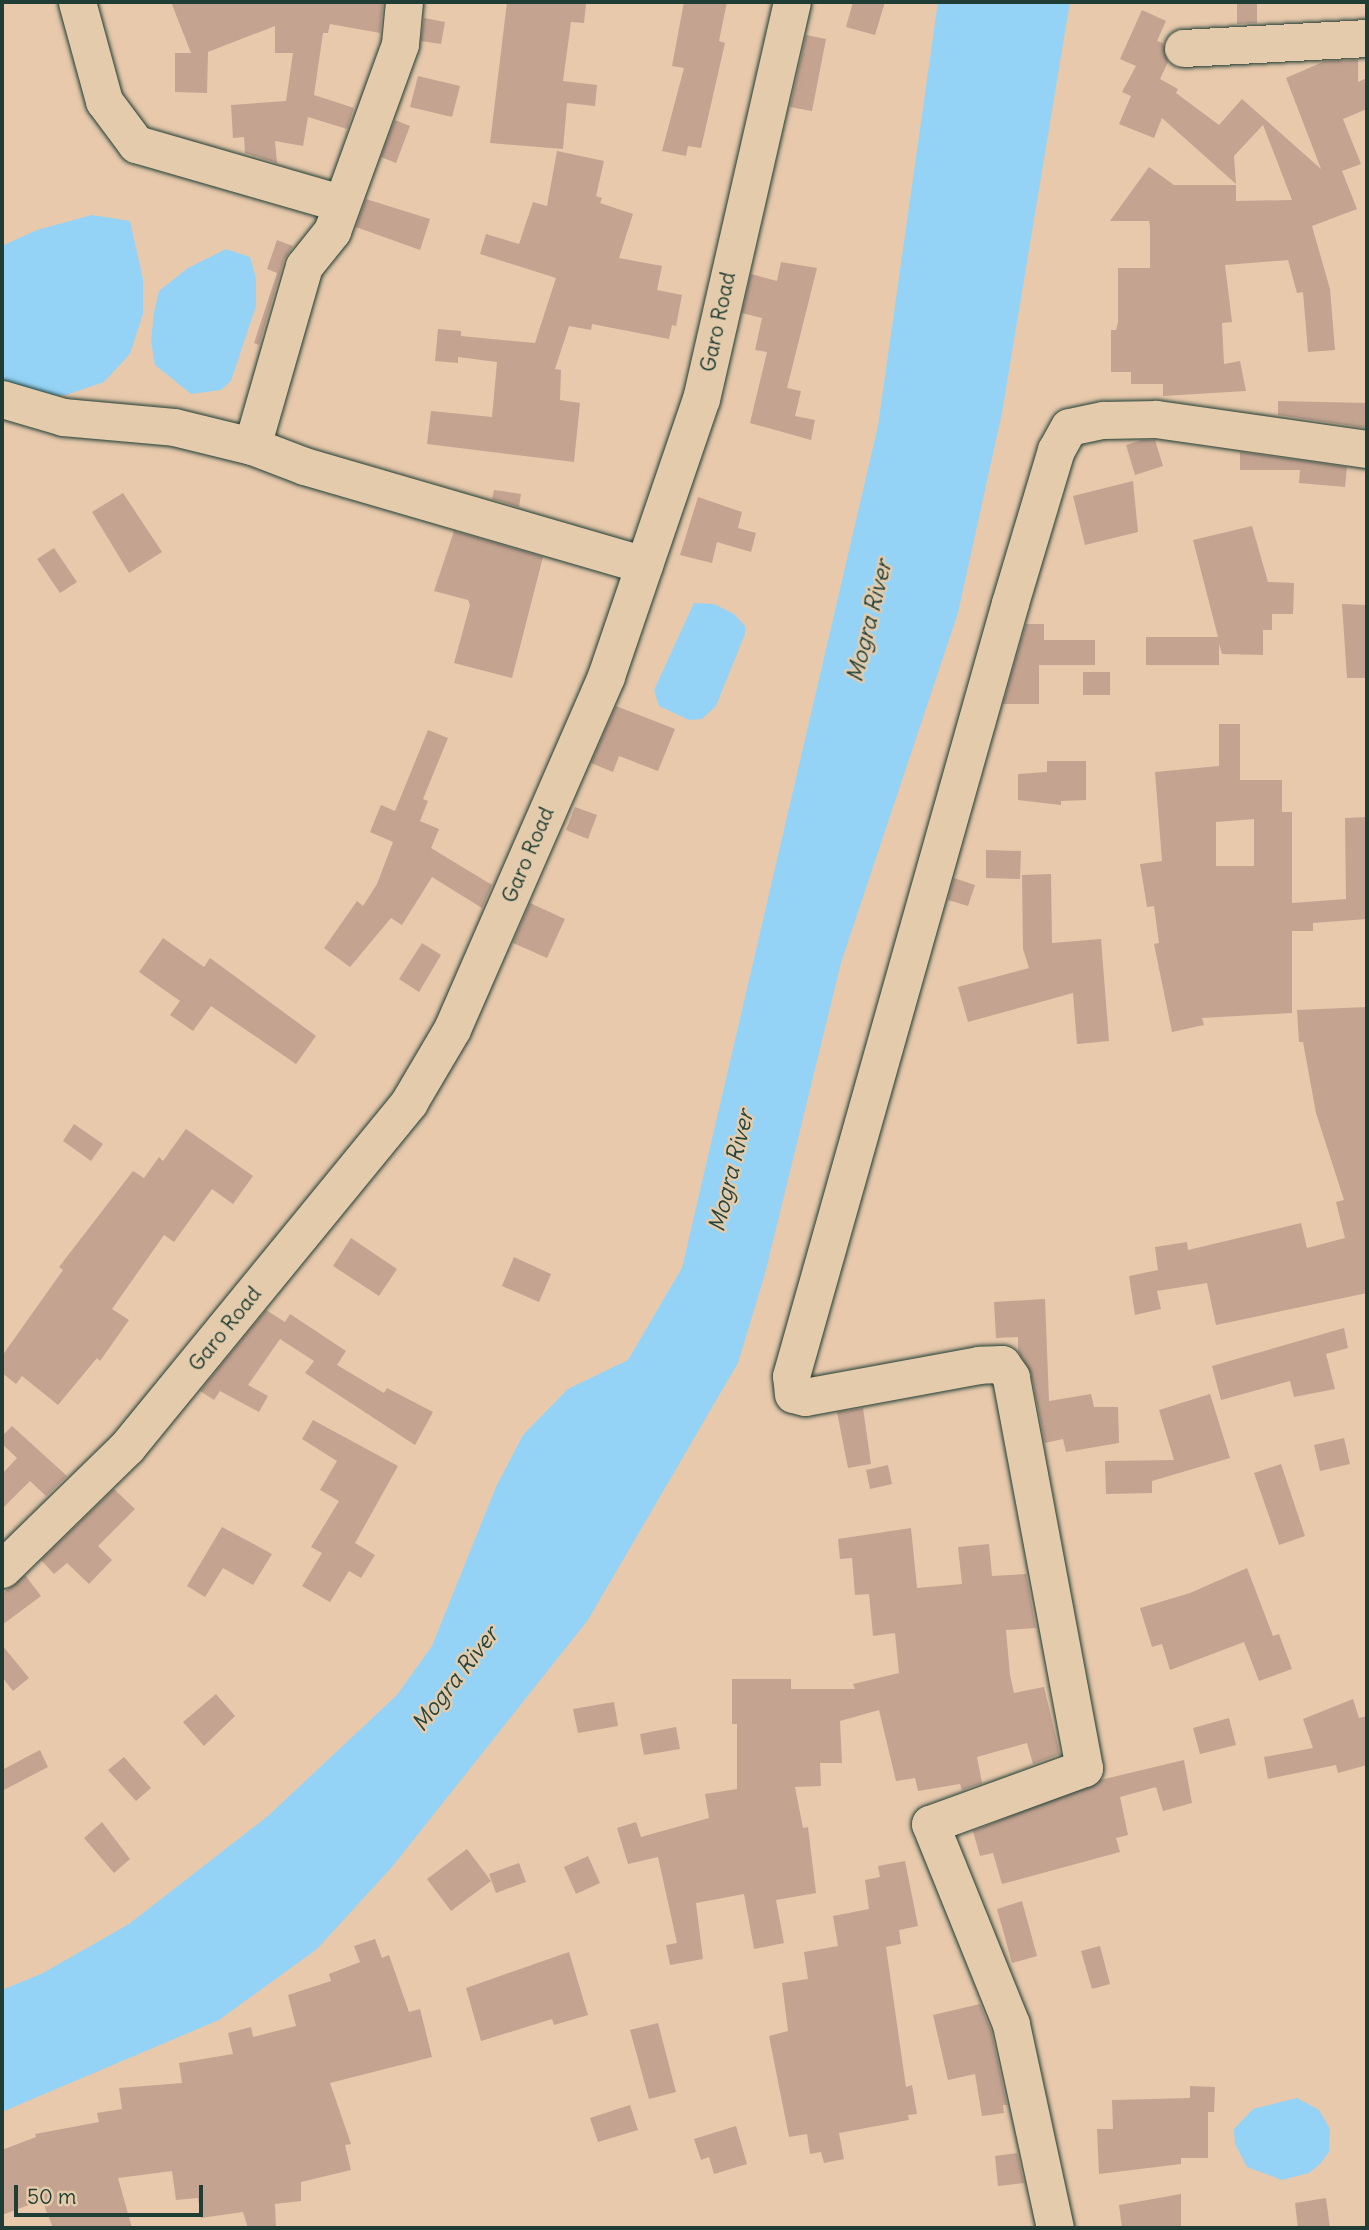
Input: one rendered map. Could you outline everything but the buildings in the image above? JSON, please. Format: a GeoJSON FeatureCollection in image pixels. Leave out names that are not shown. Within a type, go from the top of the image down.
{"type":"FeatureCollection","features":[{"type":"Feature","properties":{"kind":"street"},"geometry":{"type":"LineString","coordinates":[[77,2],[104,101],[136,144],[341,203]]}},
{"type":"Feature","properties":{"kind":"street"},"geometry":{"type":"LineString","coordinates":[[252,446],[304,266],[332,231],[400,44],[404,2]]}},
{"type":"Feature","properties":{"kind":"street","name":"Garo Road"},"geometry":{"type":"LineString","coordinates":[[2,1570],[127,1447],[409,1102],[453,1029],[606,676],[701,399],[792,2]]}},
{"type":"Feature","properties":{"kind":"street"},"geometry":{"type":"LineString","coordinates":[[1183,48],[1367,38]]}},
{"type":"Feature","properties":{"kind":"street"},"geometry":{"type":"LineString","coordinates":[[2,399],[63,417],[174,427],[252,446],[304,466],[644,565]]}},
{"type":"Feature","properties":{"kind":"street"},"geometry":{"type":"LineString","coordinates":[[1055,2228],[1011,2024],[930,1824],[1084,1768],[1012,1377],[1002,1364],[979,1365],[805,1397],[793,1394],[791,1376],[1010,603],[1056,450],[1069,427],[1103,420],[1156,419],[1367,449]]}},
{"type":"Feature","properties":{"kind":"water","name":"Mogra River"},"geometry":{"type":"Polygon","coordinates":[[[938,2],[1070,2],[1002,413],[958,613],[841,963],[765,1274],[738,1363],[588,1620],[392,1867],[317,1949],[219,2020],[2,2112],[2,1990],[43,1973],[129,1924],[268,1816],[397,1695],[432,1646],[496,1487],[523,1435],[568,1389],[628,1360],[682,1268],[878,426],[938,2]]]}},
{"type":"Feature","properties":{"kind":"water"},"geometry":{"type":"Polygon","coordinates":[[[92,215],[130,221],[143,279],[143,314],[130,354],[104,382],[66,395],[39,396],[2,387],[2,246],[37,230],[92,215]]]}},
{"type":"Feature","properties":{"kind":"water"},"geometry":{"type":"Polygon","coordinates":[[[226,249],[250,257],[256,278],[256,306],[231,381],[221,390],[191,394],[155,365],[151,341],[159,291],[188,268],[226,249]]]}},
{"type":"Feature","properties":{"kind":"water"},"geometry":{"type":"Polygon","coordinates":[[[694,603],[714,604],[734,614],[745,626],[745,634],[716,706],[702,719],[689,720],[659,706],[654,690],[694,603]]]}},
{"type":"Feature","properties":{"kind":"water"},"geometry":{"type":"Polygon","coordinates":[[[1297,2098],[1319,2110],[1330,2129],[1329,2152],[1309,2173],[1282,2180],[1247,2167],[1235,2144],[1234,2129],[1253,2109],[1297,2098]]]}}]}
